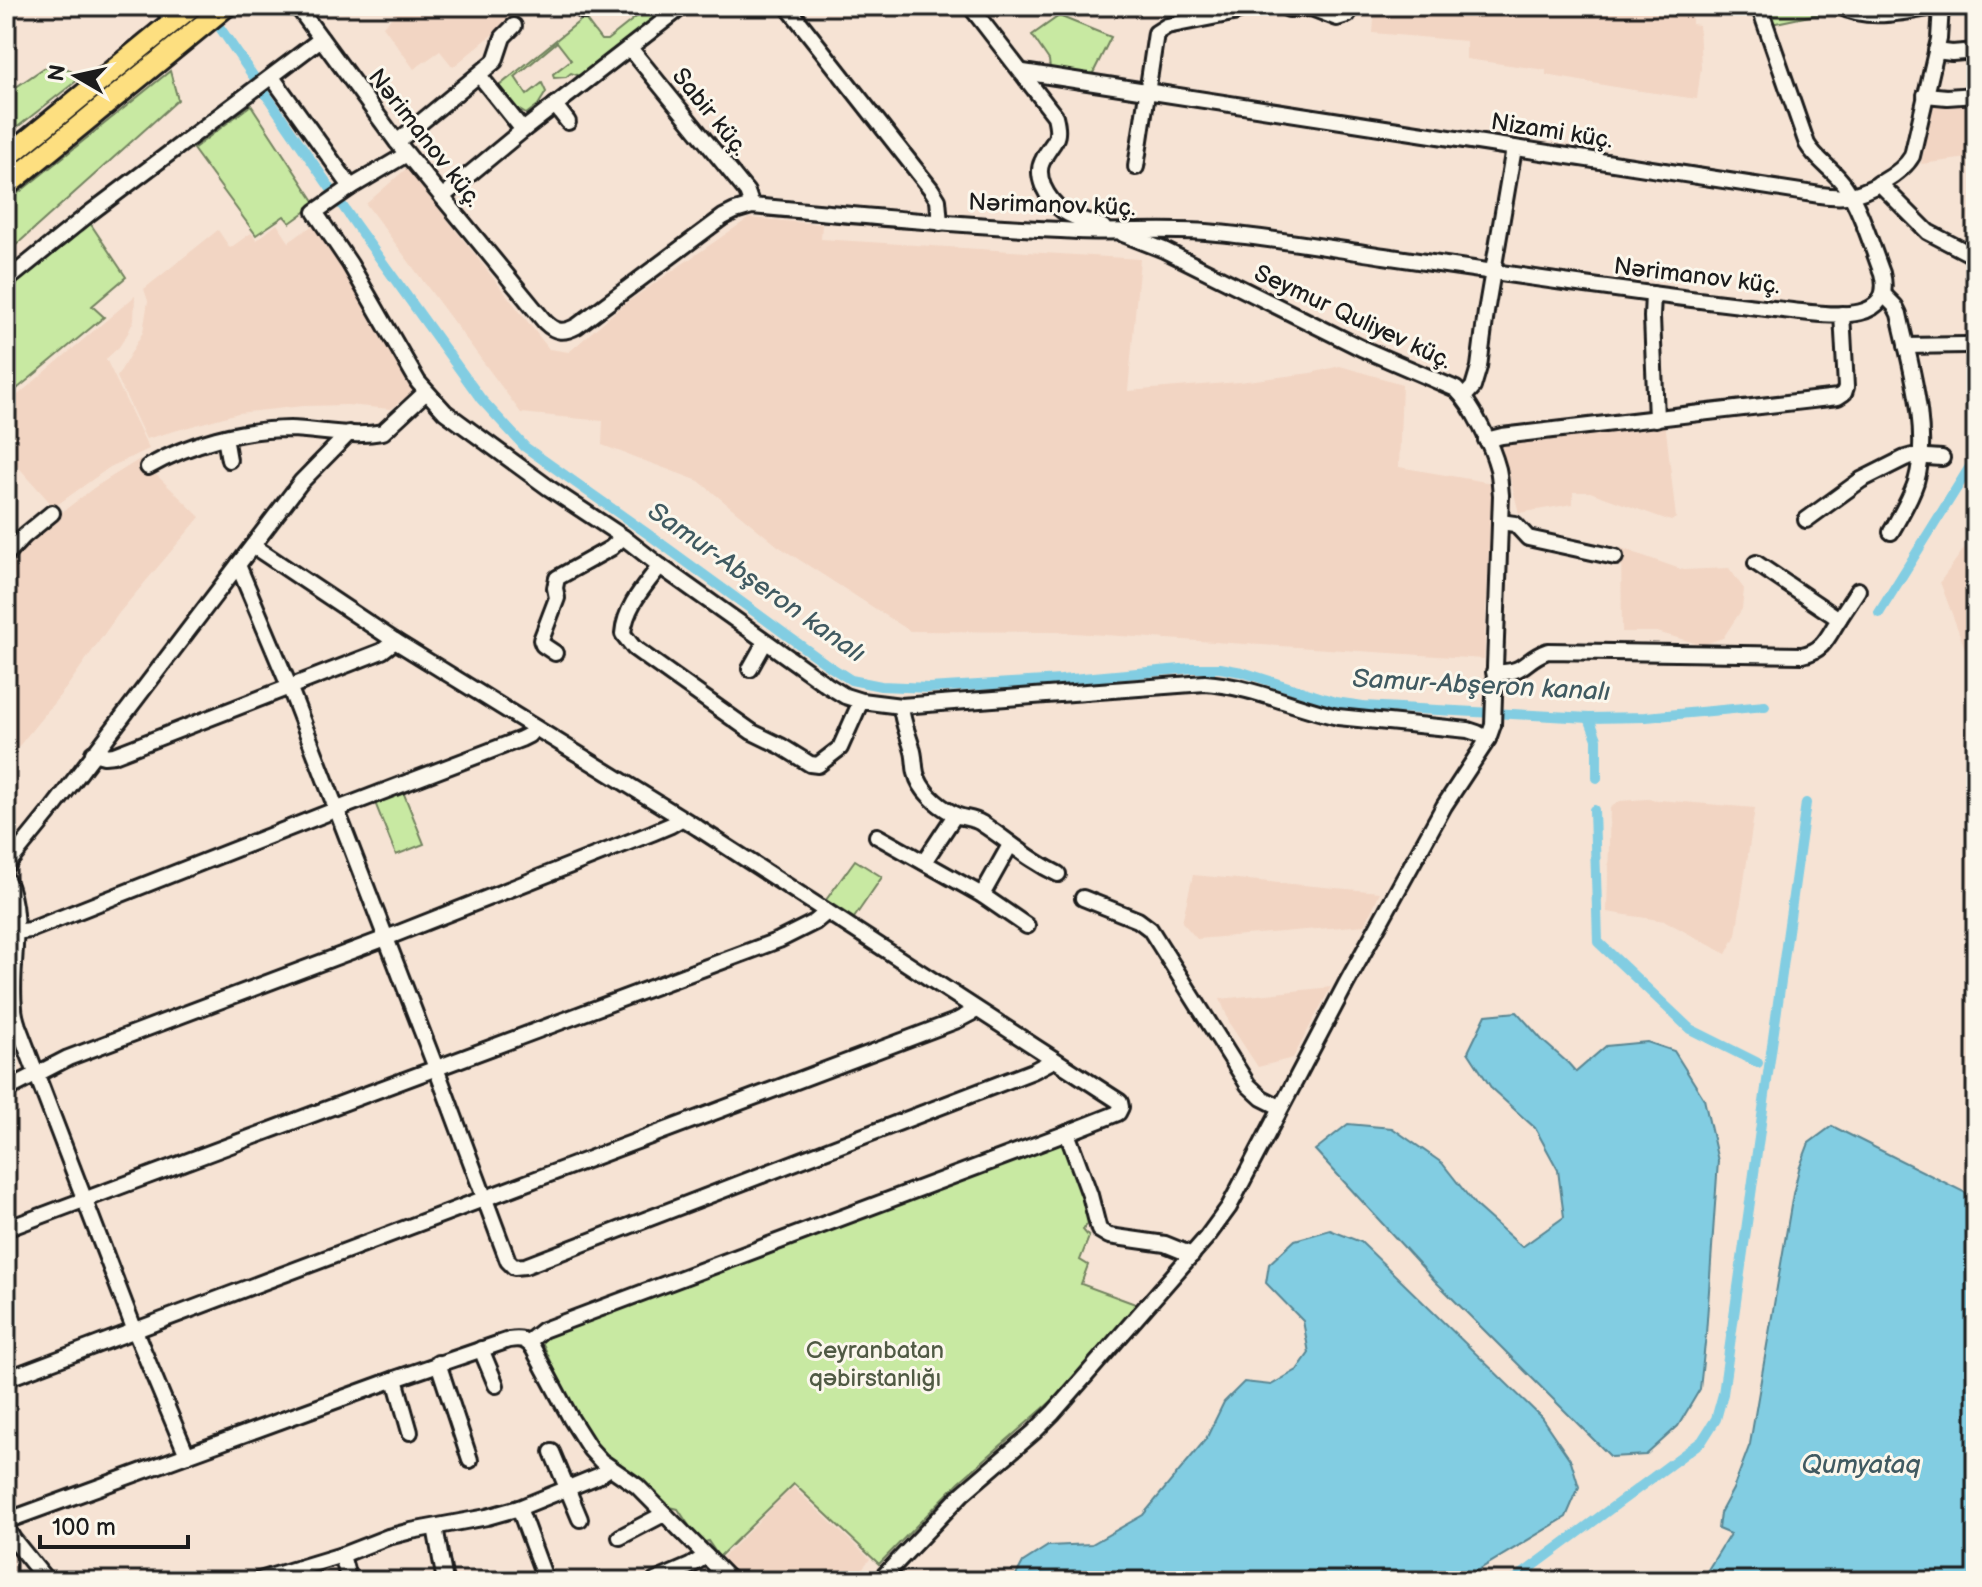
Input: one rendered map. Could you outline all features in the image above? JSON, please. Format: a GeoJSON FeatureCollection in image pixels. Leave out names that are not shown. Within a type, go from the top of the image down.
{"type":"FeatureCollection","features":[{"type":"Feature","properties":{"kind":"highway"},"geometry":{"type":"LineString","coordinates":[[6,186],[226,6]]}},
{"type":"Feature","properties":{"kind":"highway"},"geometry":{"type":"LineString","coordinates":[[6,158],[177,12]]}},
{"type":"Feature","properties":{"kind":"street","name":"Nərimanov küç."},"geometry":{"type":"LineString","coordinates":[[297,6],[402,148],[545,322],[560,331],[569,331],[577,326],[723,217],[752,206],[940,223],[1077,231],[1220,233],[1775,309],[1854,314],[1878,303],[1884,295]]}},
{"type":"Feature","properties":{"kind":"street"},"geometry":{"type":"LineString","coordinates":[[577,6],[584,11],[593,6]]}},
{"type":"Feature","properties":{"kind":"street"},"geometry":{"type":"LineString","coordinates":[[442,197],[683,6]]}},
{"type":"Feature","properties":{"kind":"street"},"geometry":{"type":"LineString","coordinates":[[787,6],[931,189],[938,200],[940,223]]}},
{"type":"Feature","properties":{"kind":"street"},"geometry":{"type":"LineString","coordinates":[[970,6],[1055,116],[1058,128],[1056,140],[1042,160],[1040,170],[1048,197],[1068,215],[1114,231]]}},
{"type":"Feature","properties":{"kind":"street"},"geometry":{"type":"LineString","coordinates":[[1136,167],[1154,39],[1159,29],[1252,6]]}},
{"type":"Feature","properties":{"kind":"street"},"geometry":{"type":"LineString","coordinates":[[1282,6],[1289,9],[1311,8],[1337,18],[1347,15],[1353,6]]}},
{"type":"Feature","properties":{"kind":"street"},"geometry":{"type":"LineString","coordinates":[[1759,6],[1807,144],[1851,195],[1882,273],[1884,295],[1899,314],[1920,418],[1922,443],[1916,482],[1891,532]]}},
{"type":"Feature","properties":{"kind":"street"},"geometry":{"type":"LineString","coordinates":[[1839,6],[1851,12],[1871,15],[1941,6]]}},
{"type":"Feature","properties":{"kind":"street","name":"Nizami küç."},"geometry":{"type":"LineString","coordinates":[[1023,72],[1842,197],[1900,171],[1912,156],[1936,51],[1941,6]]}},
{"type":"Feature","properties":{"kind":"street"},"geometry":{"type":"LineString","coordinates":[[514,26],[503,37],[495,61],[402,148],[315,212],[350,264],[418,382],[445,412],[500,453],[623,537],[827,685],[861,701],[901,706],[1205,683],[1246,689],[1338,717],[1490,732]]}},
{"type":"Feature","properties":{"kind":"street"},"geometry":{"type":"LineString","coordinates":[[6,281],[90,213],[321,39]]}},
{"type":"Feature","properties":{"kind":"street","name":"Sabir küç."},"geometry":{"type":"LineString","coordinates":[[630,48],[747,192],[752,206]]}},
{"type":"Feature","properties":{"kind":"street"},"geometry":{"type":"LineString","coordinates":[[1936,51],[1976,51]]}},
{"type":"Feature","properties":{"kind":"street"},"geometry":{"type":"LineString","coordinates":[[479,75],[523,130]]}},
{"type":"Feature","properties":{"kind":"street"},"geometry":{"type":"LineString","coordinates":[[271,78],[351,187]]}},
{"type":"Feature","properties":{"kind":"street"},"geometry":{"type":"LineString","coordinates":[[1925,95],[1976,95]]}},
{"type":"Feature","properties":{"kind":"street"},"geometry":{"type":"LineString","coordinates":[[555,105],[568,122]]}},
{"type":"Feature","properties":{"kind":"street"},"geometry":{"type":"LineString","coordinates":[[1464,397],[1473,387],[1479,367],[1514,148]]}},
{"type":"Feature","properties":{"kind":"street"},"geometry":{"type":"LineString","coordinates":[[1879,183],[1928,232],[1976,257]]}},
{"type":"Feature","properties":{"kind":"street","name":"Seymur Quliyev küç."},"geometry":{"type":"LineString","coordinates":[[1114,231],[1164,250],[1361,348],[1456,389],[1464,397],[1486,440],[1500,478],[1490,732]]}},
{"type":"Feature","properties":{"kind":"street"},"geometry":{"type":"LineString","coordinates":[[1653,294],[1656,419]]}},
{"type":"Feature","properties":{"kind":"street"},"geometry":{"type":"LineString","coordinates":[[1486,440],[1838,397],[1846,387],[1842,314]]}},
{"type":"Feature","properties":{"kind":"street"},"geometry":{"type":"LineString","coordinates":[[1906,346],[1965,345]]}},
{"type":"Feature","properties":{"kind":"street"},"geometry":{"type":"LineString","coordinates":[[148,467],[183,449],[254,432],[290,429],[383,432],[426,392]]}},
{"type":"Feature","properties":{"kind":"street"},"geometry":{"type":"LineString","coordinates":[[6,866],[301,482],[349,433]]}},
{"type":"Feature","properties":{"kind":"street"},"geometry":{"type":"LineString","coordinates":[[225,437],[229,460]]}},
{"type":"Feature","properties":{"kind":"street"},"geometry":{"type":"LineString","coordinates":[[1806,520],[1876,471],[1905,458],[1942,458]]}},
{"type":"Feature","properties":{"kind":"street"},"geometry":{"type":"LineString","coordinates":[[6,555],[52,513]]}},
{"type":"Feature","properties":{"kind":"street"},"geometry":{"type":"LineString","coordinates":[[1500,522],[1515,524],[1528,538],[1615,557]]}},
{"type":"Feature","properties":{"kind":"street"},"geometry":{"type":"LineString","coordinates":[[555,653],[541,640],[557,598],[557,578],[611,548],[623,537]]}},
{"type":"Feature","properties":{"kind":"street"},"geometry":{"type":"LineString","coordinates":[[253,546],[395,641],[698,828],[1120,1102],[1118,1113],[543,1330],[528,1342]]}},
{"type":"Feature","properties":{"kind":"street"},"geometry":{"type":"LineString","coordinates":[[1756,563],[1839,619]]}},
{"type":"Feature","properties":{"kind":"street"},"geometry":{"type":"LineString","coordinates":[[238,565],[289,686],[508,1261],[514,1267],[525,1266],[1033,1071],[1054,1060]]}},
{"type":"Feature","properties":{"kind":"street"},"geometry":{"type":"LineString","coordinates":[[660,566],[629,607],[623,634],[634,648],[752,732],[810,764],[818,765],[840,748],[861,701]]}},
{"type":"Feature","properties":{"kind":"street"},"geometry":{"type":"LineString","coordinates":[[1494,672],[1515,671],[1548,651],[1812,653],[1820,648],[1858,590]]}},
{"type":"Feature","properties":{"kind":"street"},"geometry":{"type":"LineString","coordinates":[[93,753],[114,755],[382,651],[395,641]]}},
{"type":"Feature","properties":{"kind":"street"},"geometry":{"type":"LineString","coordinates":[[750,669],[765,642]]}},
{"type":"Feature","properties":{"kind":"street"},"geometry":{"type":"LineString","coordinates":[[901,706],[919,784],[924,791],[955,815],[978,821],[1041,866],[1058,874]]}},
{"type":"Feature","properties":{"kind":"street"},"geometry":{"type":"LineString","coordinates":[[15,932],[30,930],[521,739],[535,728]]}},
{"type":"Feature","properties":{"kind":"street"},"geometry":{"type":"LineString","coordinates":[[879,1581],[962,1494],[1053,1413],[1192,1255],[1229,1207],[1444,806],[1490,732]]}},
{"type":"Feature","properties":{"kind":"street"},"geometry":{"type":"LineString","coordinates":[[924,862],[955,815]]}},
{"type":"Feature","properties":{"kind":"street"},"geometry":{"type":"LineString","coordinates":[[6,1090],[68,1058],[386,938],[681,819]]}},
{"type":"Feature","properties":{"kind":"street"},"geometry":{"type":"LineString","coordinates":[[877,836],[982,895],[1027,926]]}},
{"type":"Feature","properties":{"kind":"street"},"geometry":{"type":"LineString","coordinates":[[982,895],[1010,845]]}},
{"type":"Feature","properties":{"kind":"street"},"geometry":{"type":"LineString","coordinates":[[6,879],[12,895],[14,1008],[18,1026],[135,1331],[187,1455]]}},
{"type":"Feature","properties":{"kind":"street"},"geometry":{"type":"LineString","coordinates":[[1083,898],[1138,920],[1150,929],[1248,1085],[1262,1098],[1280,1107]]}},
{"type":"Feature","properties":{"kind":"street"},"geometry":{"type":"LineString","coordinates":[[6,1229],[779,940],[815,922],[827,912]]}},
{"type":"Feature","properties":{"kind":"street"},"geometry":{"type":"LineString","coordinates":[[6,1379],[958,1020],[977,1010]]}},
{"type":"Feature","properties":{"kind":"street"},"geometry":{"type":"LineString","coordinates":[[1067,1133],[1102,1233],[1133,1241],[1165,1244],[1192,1255]]}},
{"type":"Feature","properties":{"kind":"street"},"geometry":{"type":"LineString","coordinates":[[47,1581],[13,1539],[6,1524],[438,1363],[517,1338],[528,1342],[596,1456],[637,1486],[731,1581]]}},
{"type":"Feature","properties":{"kind":"street"},"geometry":{"type":"LineString","coordinates":[[481,1349],[496,1385]]}},
{"type":"Feature","properties":{"kind":"street"},"geometry":{"type":"LineString","coordinates":[[438,1363],[470,1460]]}},
{"type":"Feature","properties":{"kind":"street"},"geometry":{"type":"LineString","coordinates":[[395,1379],[410,1432]]}},
{"type":"Feature","properties":{"kind":"street"},"geometry":{"type":"LineString","coordinates":[[552,1452],[580,1519]]}},
{"type":"Feature","properties":{"kind":"street"},"geometry":{"type":"LineString","coordinates":[[256,1581],[342,1555],[388,1537],[519,1508],[598,1476],[610,1468]]}},
{"type":"Feature","properties":{"kind":"street"},"geometry":{"type":"LineString","coordinates":[[519,1508],[546,1581]]}},
{"type":"Feature","properties":{"kind":"street"},"geometry":{"type":"LineString","coordinates":[[620,1537],[664,1514]]}},
{"type":"Feature","properties":{"kind":"street"},"geometry":{"type":"LineString","coordinates":[[435,1527],[445,1581]]}},
{"type":"Feature","properties":{"kind":"street"},"geometry":{"type":"LineString","coordinates":[[342,1555],[349,1581]]}},
{"type":"Feature","properties":{"kind":"street"},"geometry":{"type":"LineString","coordinates":[[655,1581],[706,1556]]}},
{"type":"Feature","properties":{"kind":"shaded area"},"geometry":{"type":"Polygon","coordinates":[[[417,6],[519,6],[522,10],[453,67],[440,51],[414,69],[383,26],[396,13],[417,6]]]}},
{"type":"Feature","properties":{"kind":"shaded area"},"geometry":{"type":"Polygon","coordinates":[[[1375,6],[1709,6],[1710,13],[1692,16],[1692,24],[1699,25],[1701,68],[1697,99],[1546,75],[1546,70],[1466,59],[1466,41],[1373,33],[1375,6]]]}},
{"type":"Feature","properties":{"kind":"shaded area"},"geometry":{"type":"Polygon","coordinates":[[[1976,101],[1976,157],[1921,164],[1933,105],[1976,101]]]}},
{"type":"Feature","properties":{"kind":"shaded area"},"geometry":{"type":"Polygon","coordinates":[[[407,168],[549,349],[569,352],[623,305],[749,218],[822,224],[821,239],[1140,259],[1128,391],[1239,382],[1340,366],[1402,384],[1399,467],[1492,483],[1484,659],[1058,632],[910,631],[778,546],[699,481],[602,445],[603,421],[521,413],[366,204],[407,168]]]}},
{"type":"Feature","properties":{"kind":"shaded area"},"geometry":{"type":"Polygon","coordinates":[[[277,224],[289,242],[313,225],[372,312],[413,391],[391,409],[347,405],[303,406],[238,413],[146,439],[117,377],[143,332],[148,301],[144,289],[218,230],[230,248],[251,233],[257,240],[277,224]]]}},
{"type":"Feature","properties":{"kind":"shaded area"},"geometry":{"type":"Polygon","coordinates":[[[135,296],[134,320],[119,347],[106,359],[149,449],[110,467],[54,507],[6,453],[6,405],[135,296]]]}},
{"type":"Feature","properties":{"kind":"shaded area"},"geometry":{"type":"Polygon","coordinates":[[[1665,421],[1676,518],[1671,521],[1590,492],[1573,492],[1573,504],[1519,513],[1501,443],[1665,421]]]}},
{"type":"Feature","properties":{"kind":"shaded area"},"geometry":{"type":"Polygon","coordinates":[[[140,459],[200,517],[119,613],[66,688],[6,762],[6,560],[95,487],[140,459]]]}},
{"type":"Feature","properties":{"kind":"shaded area"},"geometry":{"type":"Polygon","coordinates":[[[1976,532],[1976,678],[1940,582],[1976,532]]]}},
{"type":"Feature","properties":{"kind":"shaded area"},"geometry":{"type":"Polygon","coordinates":[[[1621,548],[1683,570],[1729,568],[1744,589],[1742,609],[1723,638],[1702,645],[1657,632],[1622,632],[1621,548]]]}},
{"type":"Feature","properties":{"kind":"shaded area"},"geometry":{"type":"Polygon","coordinates":[[[1647,799],[1755,808],[1736,935],[1726,954],[1665,921],[1607,912],[1610,808],[1620,801],[1647,799]]]}},
{"type":"Feature","properties":{"kind":"shaded area"},"geometry":{"type":"Polygon","coordinates":[[[1193,875],[1380,892],[1365,925],[1197,939],[1182,922],[1193,875]]]}},
{"type":"Feature","properties":{"kind":"shaded area"},"geometry":{"type":"Polygon","coordinates":[[[1331,987],[1293,1058],[1258,1067],[1231,1026],[1220,999],[1331,987]]]}},
{"type":"Feature","properties":{"kind":"shaded area"},"geometry":{"type":"Polygon","coordinates":[[[793,1487],[870,1559],[852,1581],[742,1581],[720,1560],[793,1487]]]}},
{"type":"Feature","properties":{"kind":"green space"},"geometry":{"type":"Polygon","coordinates":[[[650,6],[677,6],[583,77],[571,73],[566,77],[554,78],[553,74],[571,60],[557,42],[515,77],[527,95],[542,83],[546,92],[538,105],[526,114],[499,86],[581,20],[585,19],[601,40],[607,40],[650,6]]]}},
{"type":"Feature","properties":{"kind":"green space"},"geometry":{"type":"Polygon","coordinates":[[[1765,6],[1825,6],[1833,11],[1771,24],[1765,6]]]}},
{"type":"Feature","properties":{"kind":"green space"},"geometry":{"type":"Polygon","coordinates":[[[1059,16],[1111,37],[1091,77],[1050,69],[1049,60],[1032,35],[1059,16]]]}},
{"type":"Feature","properties":{"kind":"green space"},"geometry":{"type":"Polygon","coordinates":[[[58,65],[70,70],[79,79],[6,136],[6,94],[44,68],[58,65]]]}},
{"type":"Feature","properties":{"kind":"green space"},"geometry":{"type":"Polygon","coordinates":[[[170,71],[178,100],[6,254],[6,203],[170,71]]]}},
{"type":"Feature","properties":{"kind":"green space"},"geometry":{"type":"Polygon","coordinates":[[[251,105],[316,204],[290,223],[284,216],[256,235],[193,149],[251,105]]]}},
{"type":"Feature","properties":{"kind":"green space"},"geometry":{"type":"Polygon","coordinates":[[[90,223],[126,277],[92,306],[104,317],[6,398],[6,291],[90,223]]]}},
{"type":"Feature","properties":{"kind":"green space"},"geometry":{"type":"Polygon","coordinates":[[[402,789],[424,844],[396,855],[374,800],[402,789]]]}},
{"type":"Feature","properties":{"kind":"green space"},"geometry":{"type":"Polygon","coordinates":[[[855,860],[882,877],[854,918],[826,900],[855,860]]]}},
{"type":"Feature","properties":{"kind":"green space","name":"Ceyranbatan qəbirstanlığı"},"geometry":{"type":"Polygon","coordinates":[[[1061,1139],[1076,1170],[1092,1218],[1083,1230],[1089,1237],[1080,1260],[1088,1265],[1081,1284],[1138,1305],[1062,1392],[959,1482],[879,1564],[794,1484],[719,1557],[708,1541],[701,1544],[678,1509],[662,1505],[620,1463],[611,1462],[591,1440],[539,1335],[1061,1139]]]}},
{"type":"Feature","properties":{"kind":"water"},"geometry":{"type":"Polygon","coordinates":[[[1517,1012],[1576,1072],[1606,1046],[1647,1042],[1674,1051],[1704,1099],[1718,1161],[1700,1389],[1678,1426],[1646,1455],[1611,1457],[1435,1281],[1315,1150],[1348,1124],[1392,1128],[1442,1163],[1476,1206],[1522,1247],[1564,1217],[1558,1170],[1535,1128],[1492,1089],[1468,1052],[1486,1015],[1517,1012]]]}},
{"type":"Feature","properties":{"kind":"water","name":"Qumyataq"},"geometry":{"type":"Polygon","coordinates":[[[1832,1126],[1976,1198],[1976,1581],[1701,1581],[1730,1534],[1718,1529],[1720,1513],[1750,1444],[1799,1169],[1809,1143],[1832,1126]]]}},
{"type":"Feature","properties":{"kind":"water"},"geometry":{"type":"Polygon","coordinates":[[[1330,1230],[1361,1242],[1541,1417],[1571,1461],[1579,1487],[1566,1517],[1460,1581],[1013,1581],[1023,1562],[1048,1546],[1092,1544],[1143,1515],[1206,1439],[1224,1402],[1244,1382],[1271,1385],[1297,1370],[1309,1353],[1303,1321],[1266,1283],[1269,1264],[1295,1240],[1330,1230]]]}},
{"type":"Feature","properties":{"kind":"waterway","name":"Samur-Abşeron kanalı"},"geometry":{"type":"LineString","coordinates":[[205,6],[355,224],[481,399],[525,447],[851,680],[881,686],[929,688],[1220,668],[1242,672],[1335,702],[1363,706],[1589,718],[1646,717],[1765,706]]}},
{"type":"Feature","properties":{"kind":"waterway"},"geometry":{"type":"LineString","coordinates":[[1879,613],[1976,457]]}},
{"type":"Feature","properties":{"kind":"waterway"},"geometry":{"type":"LineString","coordinates":[[1589,718],[1597,739],[1597,778]]}},
{"type":"Feature","properties":{"kind":"waterway","name":"Samur-Abşeron kanalı"},"geometry":{"type":"LineString","coordinates":[[1513,1581],[1702,1441],[1716,1419],[1723,1394],[1806,803]]}},
{"type":"Feature","properties":{"kind":"waterway"},"geometry":{"type":"LineString","coordinates":[[1594,810],[1598,942],[1690,1029],[1758,1063]]}}]}
